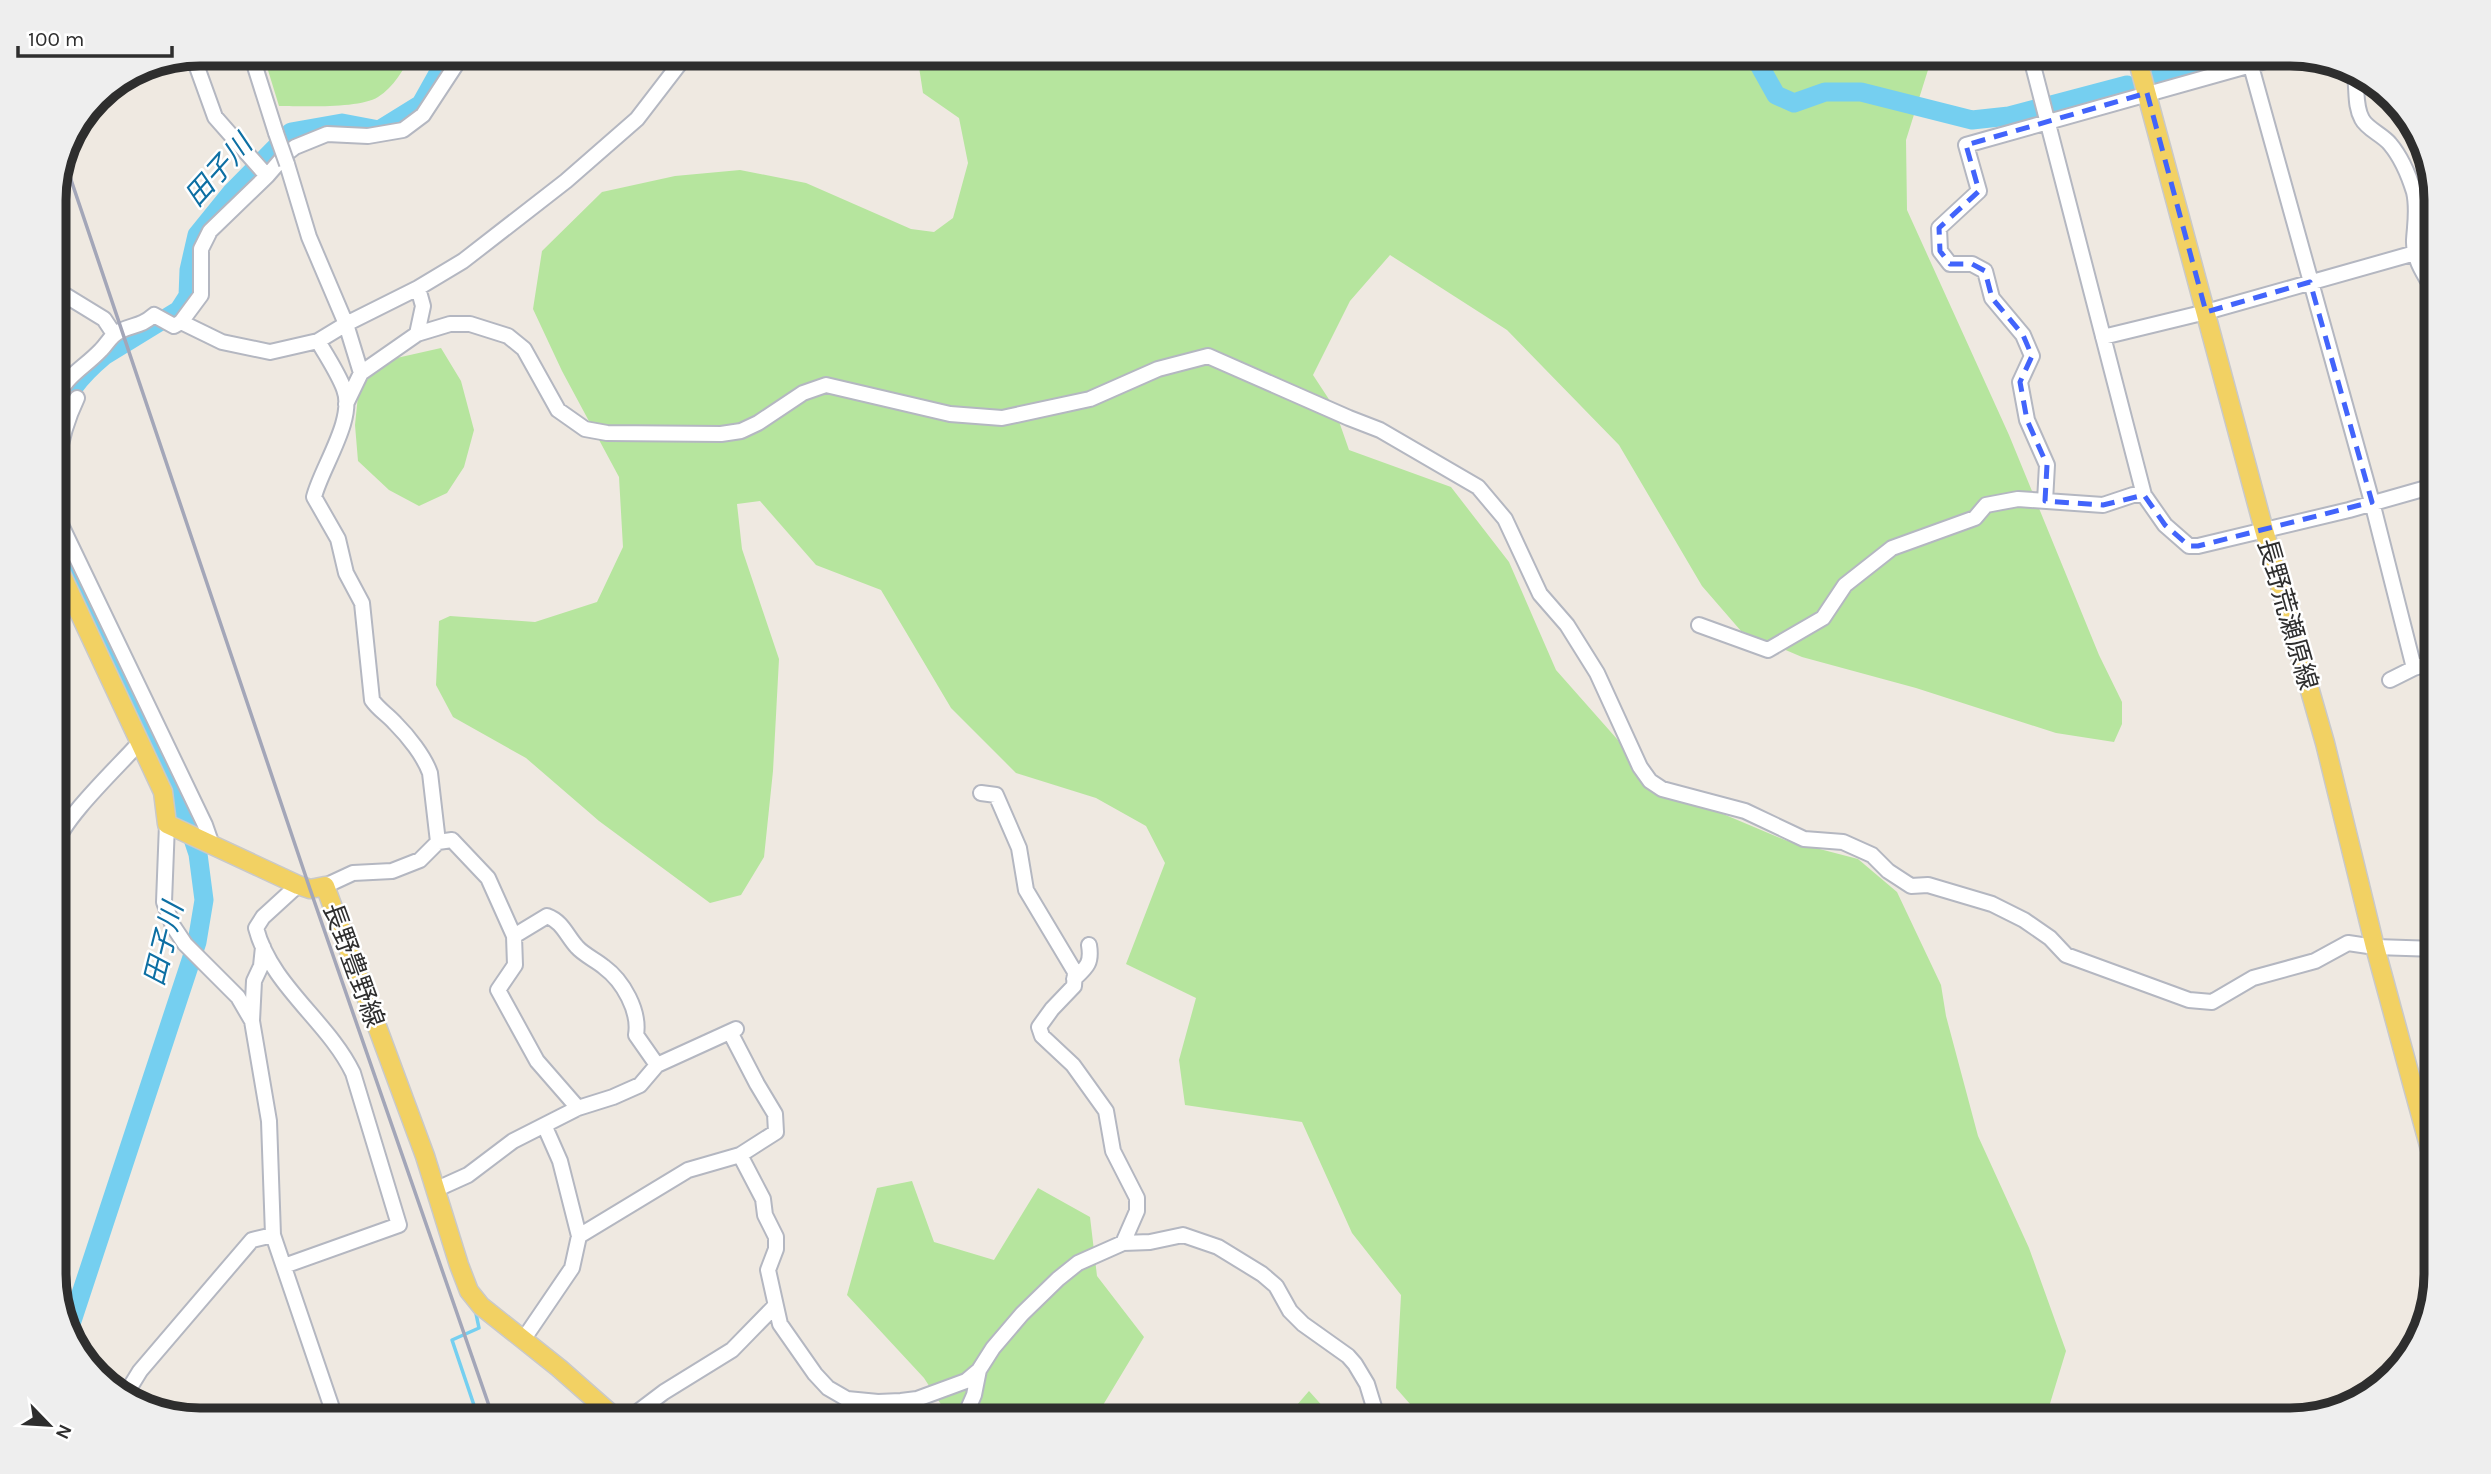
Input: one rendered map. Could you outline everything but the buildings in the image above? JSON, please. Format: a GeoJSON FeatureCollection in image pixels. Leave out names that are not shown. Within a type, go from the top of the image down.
{"type":"FeatureCollection","features":[{"type":"Feature","properties":{"kind":"main road","name":"長野荒瀬原線"},"geometry":{"type":"LineString","coordinates":[[2139,66],[2264,530],[2325,743],[2424,1135]]}},
{"type":"Feature","properties":{"kind":"main road"},"geometry":{"type":"LineString","coordinates":[[67,578],[87,606],[140,743],[163,792],[167,824]]}},
{"type":"Feature","properties":{"kind":"main road","name":"長野豊野線"},"geometry":{"type":"LineString","coordinates":[[167,824],[298,885],[310,889],[325,886],[437,1189],[469,1291],[481,1306],[604,1408]]}},
{"type":"Feature","properties":{"kind":"street"},"geometry":{"type":"LineString","coordinates":[[197,66],[215,117],[267,176]]}},
{"type":"Feature","properties":{"kind":"street"},"geometry":{"type":"LineString","coordinates":[[255,66],[309,237],[346,324],[361,373]]}},
{"type":"Feature","properties":{"kind":"street"},"geometry":{"type":"LineString","coordinates":[[176,323],[201,295],[201,249],[210,230],[295,147],[327,134],[368,136],[403,130],[423,115],[455,66]]}},
{"type":"Feature","properties":{"kind":"street"},"geometry":{"type":"LineString","coordinates":[[67,381],[81,365],[100,351],[114,334],[122,329],[138,326],[154,315],[222,342],[270,352],[318,341],[463,261],[587,163],[637,119],[678,66]]}},
{"type":"Feature","properties":{"kind":"street"},"geometry":{"type":"LineString","coordinates":[[2034,66],[2144,495],[2165,524],[2189,546],[2198,546],[2349,510],[2424,488]]}},
{"type":"Feature","properties":{"kind":"street"},"geometry":{"type":"LineString","coordinates":[[2045,501],[2047,465],[2027,421],[2020,382],[2032,356],[2023,335],[1992,298],[1985,271],[1972,264],[1950,264],[1940,251],[1939,228],[1979,191],[1966,145],[2046,119],[2251,66],[2372,502],[2414,668]]}},
{"type":"Feature","properties":{"kind":"street"},"geometry":{"type":"LineString","coordinates":[[2355,83],[2362,120],[2390,143],[2406,170],[2414,194],[2417,225],[2415,253],[2424,270]]}},
{"type":"Feature","properties":{"kind":"street"},"geometry":{"type":"LineString","coordinates":[[2104,337],[2206,312],[2415,253]]}},
{"type":"Feature","properties":{"kind":"street"},"geometry":{"type":"LineString","coordinates":[[417,334],[423,306],[418,288]]}},
{"type":"Feature","properties":{"kind":"street"},"geometry":{"type":"LineString","coordinates":[[67,296],[104,319],[114,334]]}},
{"type":"Feature","properties":{"kind":"street"},"geometry":{"type":"LineString","coordinates":[[346,404],[361,373],[417,334],[450,324],[470,324],[508,336],[524,349],[558,410],[585,429],[607,433],[721,434],[741,431],[803,393],[826,385],[950,414],[1002,418],[1090,399],[1158,369],[1208,356],[1380,429],[1478,487],[1505,519],[1540,594],[1567,625],[1597,673],[1640,767],[1650,782],[1662,789],[1745,811],[1804,839],[1843,842],[1871,855],[1888,871],[1911,886],[1928,885],[1992,904],[2024,920],[2050,938],[2066,955],[2189,1000],[2212,1002],[2253,978],[2315,961],[2348,943],[2424,949]]}},
{"type":"Feature","properties":{"kind":"street"},"geometry":{"type":"LineString","coordinates":[[318,341],[346,392],[346,404],[343,425],[314,497],[338,539],[346,573],[362,603],[372,700],[379,711],[400,729],[426,762],[430,772],[438,842]]}},
{"type":"Feature","properties":{"kind":"street"},"geometry":{"type":"LineString","coordinates":[[67,410],[77,398]]}},
{"type":"Feature","properties":{"kind":"street"},"geometry":{"type":"LineString","coordinates":[[1699,625],[1768,650],[1823,618],[1845,585],[1892,548],[1975,518],[1986,505],[2018,499],[2103,506],[2133,495],[2144,495]]}},
{"type":"Feature","properties":{"kind":"street"},"geometry":{"type":"LineString","coordinates":[[67,543],[87,606],[205,825],[209,844]]}},
{"type":"Feature","properties":{"kind":"street"},"geometry":{"type":"LineString","coordinates":[[2390,680],[2424,665]]}},
{"type":"Feature","properties":{"kind":"street"},"geometry":{"type":"LineString","coordinates":[[67,824],[140,743]]}},
{"type":"Feature","properties":{"kind":"street"},"geometry":{"type":"LineString","coordinates":[[981,793],[996,795],[1019,848],[1026,890],[1074,972],[1074,986],[1039,1027],[1042,1036],[1073,1065],[1106,1111],[1113,1151],[1137,1198],[1137,1211],[1123,1243]]}},
{"type":"Feature","properties":{"kind":"street"},"geometry":{"type":"LineString","coordinates":[[167,824],[164,902],[173,926],[185,944],[238,997],[252,1021]]}},
{"type":"Feature","properties":{"kind":"street"},"geometry":{"type":"LineString","coordinates":[[325,886],[353,873],[392,871],[420,860],[438,842],[452,840],[488,878],[514,936],[515,965],[498,989],[537,1061],[578,1108]]}},
{"type":"Feature","properties":{"kind":"street"},"geometry":{"type":"LineString","coordinates":[[284,1266],[399,1225],[353,1073],[345,1057],[305,1010],[263,947],[256,928],[262,917],[298,885]]}},
{"type":"Feature","properties":{"kind":"street"},"geometry":{"type":"LineString","coordinates":[[514,936],[547,916],[559,920],[578,948],[607,969],[631,1001],[638,1025],[636,1035],[657,1065]]}},
{"type":"Feature","properties":{"kind":"street"},"geometry":{"type":"LineString","coordinates":[[1074,979],[1090,965],[1089,945]]}},
{"type":"Feature","properties":{"kind":"street"},"geometry":{"type":"LineString","coordinates":[[263,947],[261,966],[254,981],[252,1021],[269,1121],[273,1235],[332,1408]]}},
{"type":"Feature","properties":{"kind":"street"},"geometry":{"type":"LineString","coordinates":[[437,1189],[468,1175],[513,1142],[578,1108],[614,1097],[640,1085],[657,1065],[734,1030],[775,1114],[776,1132],[740,1155],[688,1170],[579,1236]]}},
{"type":"Feature","properties":{"kind":"street"},"geometry":{"type":"LineString","coordinates":[[523,1340],[572,1268],[579,1236],[560,1161],[545,1127]]}},
{"type":"Feature","properties":{"kind":"street"},"geometry":{"type":"LineString","coordinates":[[740,1155],[762,1199],[765,1215],[776,1237],[776,1249],[768,1270],[779,1324],[815,1374],[828,1388],[847,1399],[878,1402],[917,1399],[966,1381],[979,1370],[993,1348],[1022,1314],[1078,1263],[1123,1243],[1150,1242],[1183,1235],[1219,1247],[1276,1286],[1290,1311],[1303,1324],[1355,1364],[1367,1384],[1374,1408]]}},
{"type":"Feature","properties":{"kind":"street"},"geometry":{"type":"LineString","coordinates":[[130,1387],[140,1371],[253,1240],[273,1235]]}},
{"type":"Feature","properties":{"kind":"street"},"geometry":{"type":"LineString","coordinates":[[643,1408],[732,1350],[774,1307]]}},
{"type":"Feature","properties":{"kind":"street"},"geometry":{"type":"LineString","coordinates":[[968,1408],[979,1370]]}},
{"type":"Feature","properties":{"kind":"highlighted area"},"geometry":{"type":"Polygon","coordinates":[[[2147,93],[2206,312],[2310,282],[2372,502],[2198,546],[2189,546],[2165,525],[2144,495],[2103,505],[2045,501],[2047,465],[2027,420],[2020,382],[2032,356],[2023,335],[1992,298],[1985,271],[1972,264],[1950,264],[1940,251],[1939,228],[1979,191],[1966,145],[2147,93]]]}},
{"type":"Feature","properties":{"kind":"green space"},"geometry":{"type":"Polygon","coordinates":[[[267,66],[405,66],[384,93],[369,101],[344,105],[279,106],[267,66]]]}},
{"type":"Feature","properties":{"kind":"green space"},"geometry":{"type":"Polygon","coordinates":[[[280,66],[322,66],[320,69],[282,69],[280,66]]]}},
{"type":"Feature","properties":{"kind":"green space"},"geometry":{"type":"Polygon","coordinates":[[[919,66],[1929,66],[1906,140],[1907,210],[2009,435],[2099,655],[2122,702],[2122,724],[2114,742],[2056,733],[1916,688],[1802,657],[1741,631],[1702,586],[1619,445],[1507,330],[1390,255],[1350,301],[1313,375],[1334,407],[1349,450],[1451,487],[1509,562],[1556,670],[1640,765],[1690,800],[1785,840],[1858,859],[1897,892],[1941,985],[1946,1016],[1978,1136],[2029,1248],[2066,1351],[2049,1408],[1414,1408],[1396,1388],[1401,1295],[1352,1233],[1302,1122],[1185,1105],[1179,1060],[1196,998],[1126,964],[1165,863],[1146,826],[1096,798],[1016,773],[951,708],[881,590],[816,565],[760,501],[737,504],[742,549],[779,659],[773,771],[764,857],[741,895],[710,903],[599,821],[526,758],[453,717],[436,685],[439,621],[450,616],[535,622],[597,602],[623,547],[619,477],[562,371],[533,309],[542,251],[602,192],[675,176],[740,170],[806,183],[911,229],[934,232],[953,218],[968,163],[959,118],[923,93],[919,66]]]}},
{"type":"Feature","properties":{"kind":"green space"},"geometry":{"type":"Polygon","coordinates":[[[441,348],[461,381],[474,430],[464,467],[447,493],[419,506],[389,490],[358,461],[355,425],[361,366],[441,348]]]}},
{"type":"Feature","properties":{"kind":"green space"},"geometry":{"type":"Polygon","coordinates":[[[912,1181],[934,1242],[994,1260],[1038,1188],[1090,1217],[1097,1276],[1144,1337],[1101,1408],[943,1408],[924,1378],[847,1295],[877,1188],[912,1181]]]}},
{"type":"Feature","properties":{"kind":"green space"},"geometry":{"type":"Polygon","coordinates":[[[1309,1391],[1324,1408],[1294,1408],[1309,1391]]]}},
{"type":"Feature","properties":{"kind":"waterway","name":"田子川"},"geometry":{"type":"LineString","coordinates":[[67,399],[80,379],[104,356],[179,310],[188,296],[189,270],[197,235],[231,193],[291,132],[342,123],[379,130],[421,104],[442,66]]}},
{"type":"Feature","properties":{"kind":"waterway"},"geometry":{"type":"LineString","coordinates":[[1760,66],[1776,95],[1794,103],[1825,92],[1861,92],[1972,120],[2009,116],[2127,85]]}},
{"type":"Feature","properties":{"kind":"waterway"},"geometry":{"type":"LineString","coordinates":[[2159,76],[2197,66]]}},
{"type":"Feature","properties":{"kind":"waterway","name":"田子川"},"geometry":{"type":"LineString","coordinates":[[67,567],[88,606],[185,815],[198,854],[204,900],[197,942],[74,1316]]}},
{"type":"Feature","properties":{"kind":"waterway"},"geometry":{"type":"LineString","coordinates":[[475,1309],[479,1328],[452,1340],[475,1408]]}},
{"type":"Feature","properties":{"kind":"railway"},"geometry":{"type":"LineString","coordinates":[[69,175],[310,889],[490,1408]]}}]}
